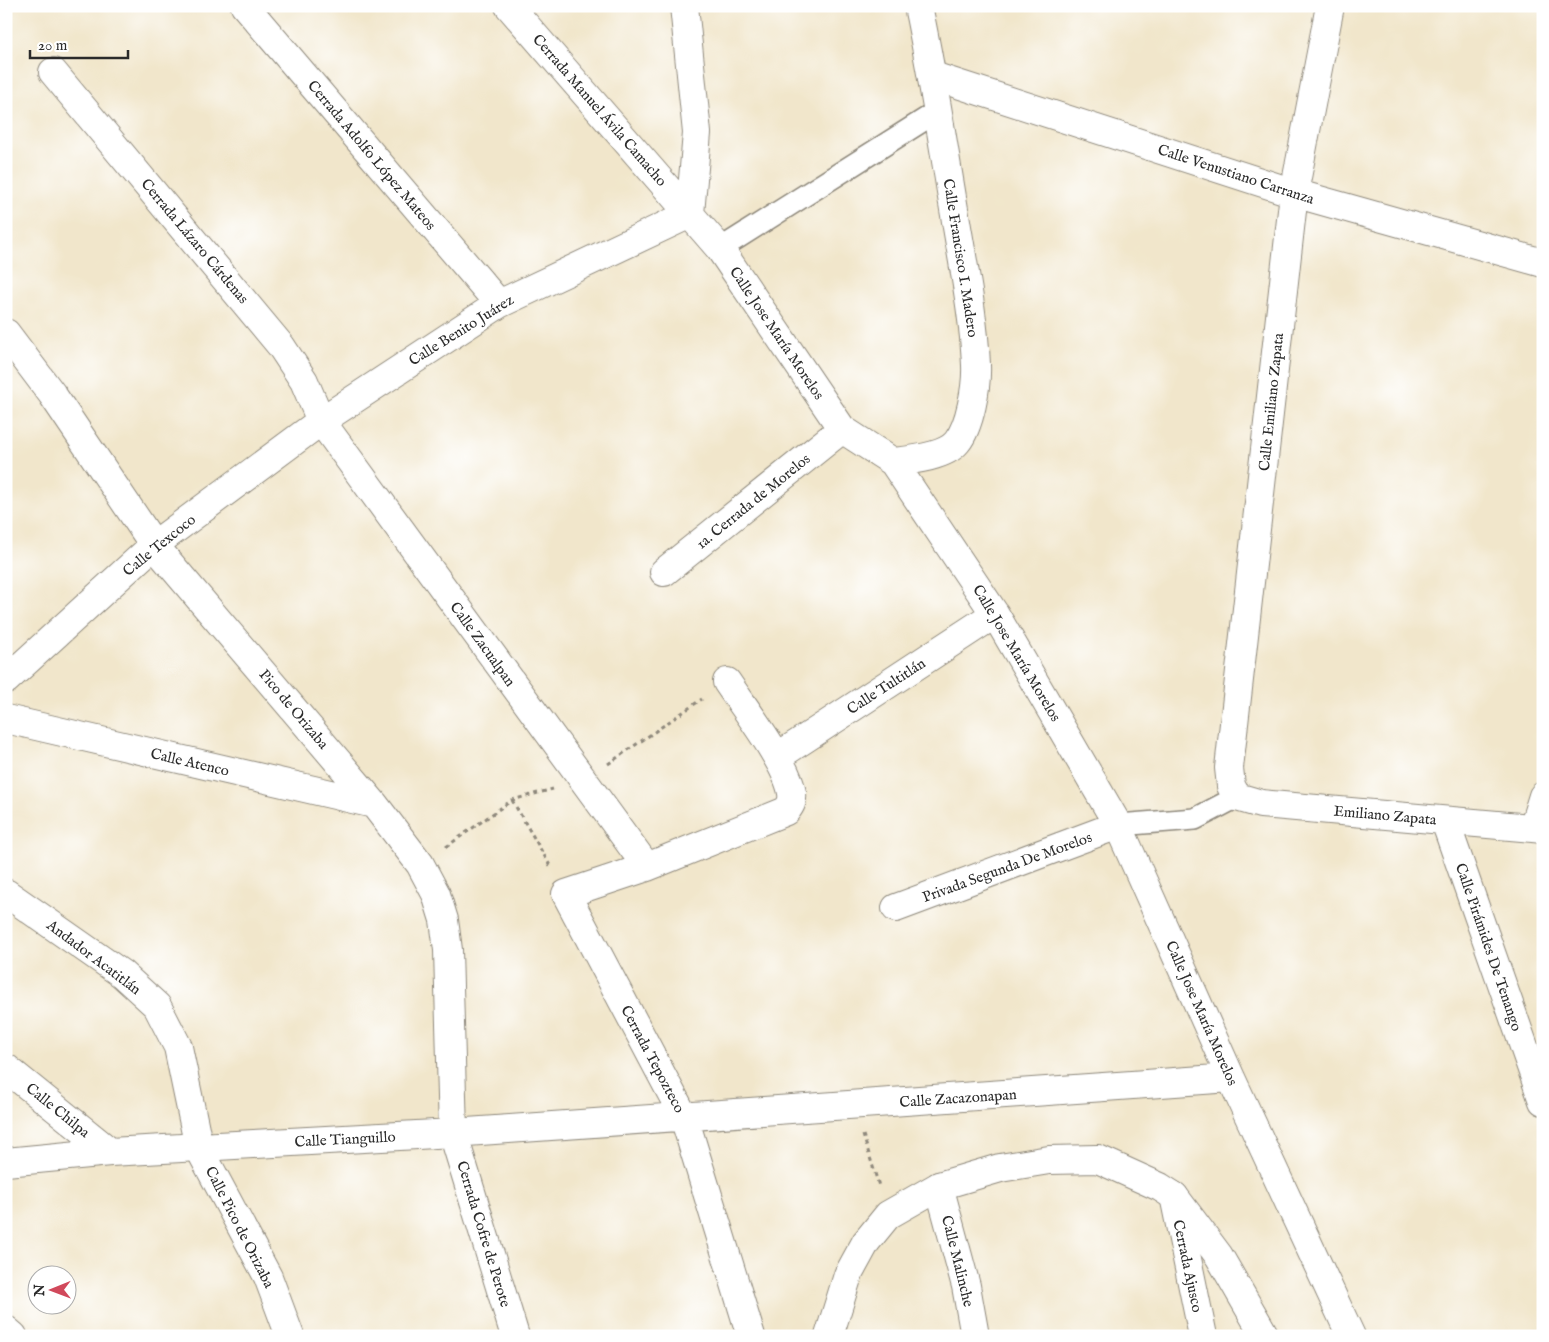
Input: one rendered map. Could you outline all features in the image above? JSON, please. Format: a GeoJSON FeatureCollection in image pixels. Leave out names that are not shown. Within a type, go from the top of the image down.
{"type":"FeatureCollection","features":[{"type":"Feature","properties":{"kind":"street","name":"Cerrada Adolfo López Mateos"},"geometry":{"type":"LineString","coordinates":[[245,6],[499,304]]}},
{"type":"Feature","properties":{"kind":"street","name":"Cerrada Manuel Ávila Camacho"},"geometry":{"type":"LineString","coordinates":[[509,6],[690,214]]}},
{"type":"Feature","properties":{"kind":"street"},"geometry":{"type":"LineString","coordinates":[[684,6],[698,133],[690,214]]}},
{"type":"Feature","properties":{"kind":"street","name":"Calle Francisco I. Madero"},"geometry":{"type":"LineString","coordinates":[[893,462],[913,460],[938,453],[957,442],[968,420],[974,393],[976,366],[965,273],[933,76],[918,6]]}},
{"type":"Feature","properties":{"kind":"street","name":"Calle Emiliano Zapata"},"geometry":{"type":"LineString","coordinates":[[1237,797],[1231,786],[1229,768],[1294,193],[1330,6]]}},
{"type":"Feature","properties":{"kind":"street","name":"Cerrada Lázaro Cárdenas"},"geometry":{"type":"LineString","coordinates":[[53,72],[281,346],[304,381],[321,421]]}},
{"type":"Feature","properties":{"kind":"street","name":"Calle Venustiano Carranza"},"geometry":{"type":"LineString","coordinates":[[933,76],[1294,193],[1543,263]]}},
{"type":"Feature","properties":{"kind":"street"},"geometry":{"type":"LineString","coordinates":[[720,249],[938,111]]}},
{"type":"Feature","properties":{"kind":"street","name":"Calle Benito Juárez"},"geometry":{"type":"LineString","coordinates":[[321,421],[499,304],[690,214]]}},
{"type":"Feature","properties":{"kind":"street","name":"Calle Jose María Morelos"},"geometry":{"type":"LineString","coordinates":[[690,214],[720,249],[842,429],[893,462],[995,614],[1118,825],[1231,1078],[1351,1336]]}},
{"type":"Feature","properties":{"kind":"street","name":"Pico de Orizaba"},"geometry":{"type":"LineString","coordinates":[[6,333],[52,394],[154,545],[374,804],[420,864],[436,894],[444,920],[448,950],[453,1133]]}},
{"type":"Feature","properties":{"kind":"street","name":"Calle Texcoco"},"geometry":{"type":"LineString","coordinates":[[6,680],[154,545],[321,421]]}},
{"type":"Feature","properties":{"kind":"street","name":"Calle Zacualpan"},"geometry":{"type":"LineString","coordinates":[[321,421],[583,782],[648,867]]}},
{"type":"Feature","properties":{"kind":"street","name":"1a. Cerrada de Morelos"},"geometry":{"type":"LineString","coordinates":[[664,572],[842,429]]}},
{"type":"Feature","properties":{"kind":"street","name":"Calle Tultitlán"},"geometry":{"type":"LineString","coordinates":[[777,757],[995,614]]}},
{"type":"Feature","properties":{"kind":"street"},"geometry":{"type":"LineString","coordinates":[[566,894],[648,867],[786,811],[792,804],[792,792],[777,757],[727,682]]}},
{"type":"Feature","properties":{"kind":"street","name":"Calle Atenco"},"geometry":{"type":"LineString","coordinates":[[6,719],[374,804]]}},
{"type":"Feature","properties":{"kind":"street"},"geometry":{"type":"LineString","coordinates":[[1538,829],[1543,796]]}},
{"type":"Feature","properties":{"kind":"street"},"geometry":{"type":"LineString","coordinates":[[1118,825],[1195,819],[1237,797]]}},
{"type":"Feature","properties":{"kind":"street","name":"Emiliano Zapata"},"geometry":{"type":"LineString","coordinates":[[1237,797],[1261,804],[1538,829]]}},
{"type":"Feature","properties":{"kind":"street","name":"Calle Pirámides De Tenango"},"geometry":{"type":"LineString","coordinates":[[1445,821],[1543,1101]]}},
{"type":"Feature","properties":{"kind":"street","name":"Privada Segunda De Morelos"},"geometry":{"type":"LineString","coordinates":[[896,908],[1118,825]]}},
{"type":"Feature","properties":{"kind":"street","name":"Andador Acatitlán"},"geometry":{"type":"LineString","coordinates":[[6,894],[122,974],[157,1006],[178,1047],[199,1148]]}},
{"type":"Feature","properties":{"kind":"street","name":"Cerrada Tepozteco"},"geometry":{"type":"LineString","coordinates":[[566,894],[684,1117],[750,1336]]}},
{"type":"Feature","properties":{"kind":"street","name":"Calle Chilpa"},"geometry":{"type":"LineString","coordinates":[[6,1068],[110,1152]]}},
{"type":"Feature","properties":{"kind":"street","name":"Calle Zacazonapan"},"geometry":{"type":"LineString","coordinates":[[684,1117],[1231,1078]]}},
{"type":"Feature","properties":{"kind":"street","name":"Calle Tianguillo"},"geometry":{"type":"LineString","coordinates":[[6,1162],[110,1152],[453,1133],[684,1117]]}},
{"type":"Feature","properties":{"kind":"street","name":"Cerrada Cofre de Perote"},"geometry":{"type":"LineString","coordinates":[[453,1133],[515,1336]]}},
{"type":"Feature","properties":{"kind":"street","name":"Calle Pico de Orizaba"},"geometry":{"type":"LineString","coordinates":[[199,1148],[268,1277],[290,1336]]}},
{"type":"Feature","properties":{"kind":"street"},"geometry":{"type":"LineString","coordinates":[[829,1336],[848,1275],[866,1242],[888,1215],[939,1186],[1000,1168],[1049,1160],[1098,1160],[1160,1187],[1174,1196],[1219,1256],[1265,1336]]}},
{"type":"Feature","properties":{"kind":"street","name":"Calle Malinche"},"geometry":{"type":"LineString","coordinates":[[939,1186],[966,1286],[975,1336]]}},
{"type":"Feature","properties":{"kind":"street","name":"Cerrada Ajusco"},"geometry":{"type":"LineString","coordinates":[[1174,1196],[1203,1336]]}},
{"type":"Feature","properties":{"kind":"street"},"geometry":{"type":"LineString","coordinates":[[6,1330],[13,1336]]}},
{"type":"Feature","properties":{"kind":"path"},"geometry":{"type":"LineString","coordinates":[[420,864],[512,800],[583,782],[727,682]]}},
{"type":"Feature","properties":{"kind":"path"},"geometry":{"type":"LineString","coordinates":[[512,800],[566,894]]}},
{"type":"Feature","properties":{"kind":"path"},"geometry":{"type":"LineString","coordinates":[[854,1105],[888,1215]]}}]}
